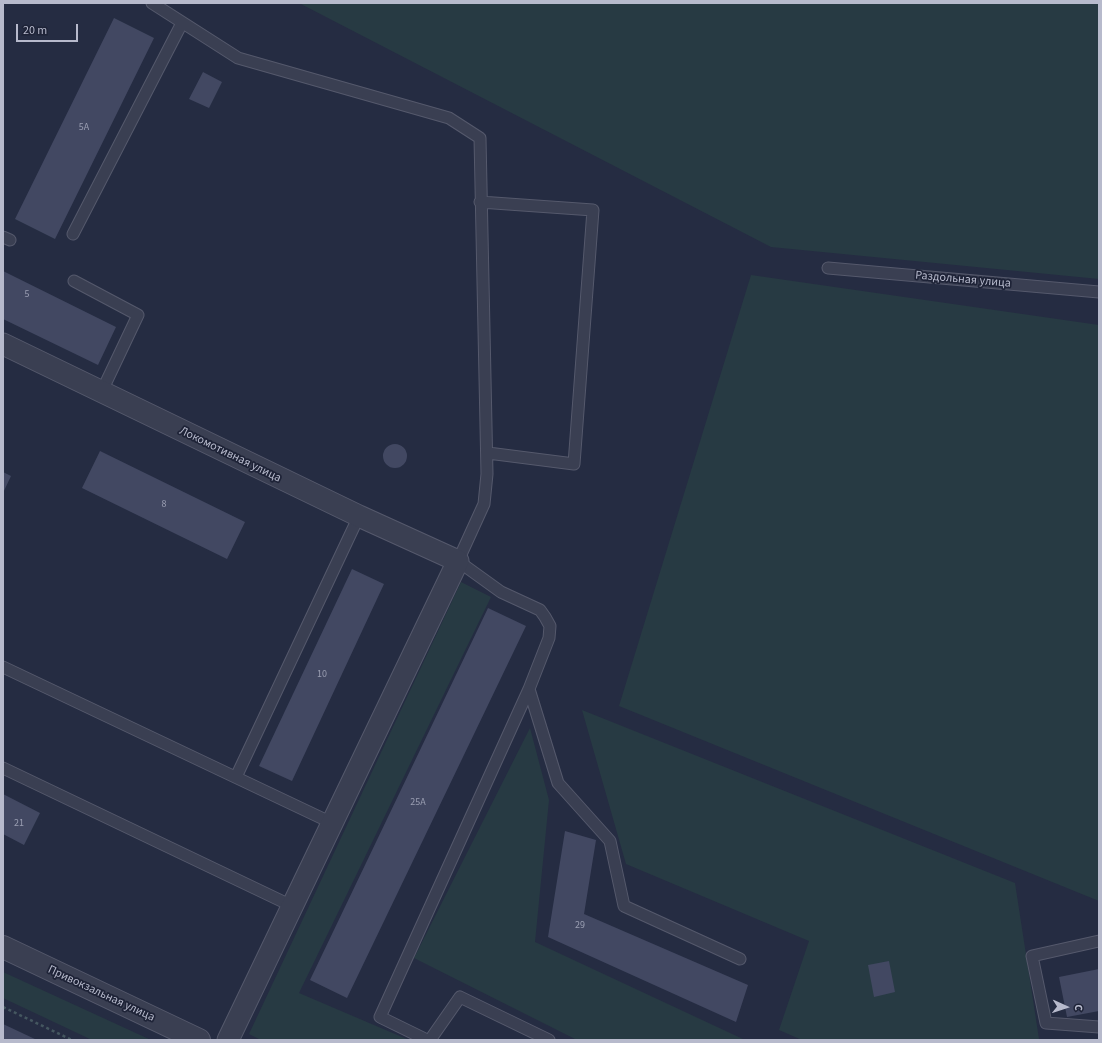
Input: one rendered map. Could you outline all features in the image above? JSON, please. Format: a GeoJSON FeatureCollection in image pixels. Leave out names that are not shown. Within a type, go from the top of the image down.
{"type":"FeatureCollection","features":[{"type":"Feature","properties":{"kind":"street","name":"Локомотивная улица"},"geometry":{"type":"LineString","coordinates":[[3,344],[101,393],[359,516],[458,561]]}},
{"type":"Feature","properties":{"kind":"street"},"geometry":{"type":"LineString","coordinates":[[228,1040],[458,561]]}},
{"type":"Feature","properties":{"kind":"street","name":"Привокзальная улица"},"geometry":{"type":"LineString","coordinates":[[3,947],[199,1040]]}},
{"type":"Feature","properties":{"kind":"lane"},"geometry":{"type":"LineString","coordinates":[[152,3],[238,58],[449,118],[480,138],[480,202],[488,453],[484,504],[458,561],[501,592],[540,610],[550,626],[549,638],[529,689],[380,1017],[429,1040],[460,997],[549,1040]]}},
{"type":"Feature","properties":{"kind":"lane"},"geometry":{"type":"LineString","coordinates":[[72,234],[182,23]]}},
{"type":"Feature","properties":{"kind":"lane"},"geometry":{"type":"LineString","coordinates":[[480,202],[593,210],[574,464],[488,453]]}},
{"type":"Feature","properties":{"kind":"lane","name":"Раздольная улица"},"geometry":{"type":"LineString","coordinates":[[828,268],[1099,292]]}},
{"type":"Feature","properties":{"kind":"lane"},"geometry":{"type":"LineString","coordinates":[[74,280],[138,315],[101,393]]}},
{"type":"Feature","properties":{"kind":"lane"},"geometry":{"type":"LineString","coordinates":[[236,777],[359,516]]}},
{"type":"Feature","properties":{"kind":"lane"},"geometry":{"type":"LineString","coordinates":[[3,667],[332,823]]}},
{"type":"Feature","properties":{"kind":"lane"},"geometry":{"type":"LineString","coordinates":[[529,689],[558,783],[610,841],[624,906],[740,959]]}},
{"type":"Feature","properties":{"kind":"lane"},"geometry":{"type":"LineString","coordinates":[[3,768],[292,906]]}},
{"type":"Feature","properties":{"kind":"lane"},"geometry":{"type":"LineString","coordinates":[[1099,941],[1032,956],[1046,1023],[1099,1027]]}},
{"type":"Feature","properties":{"kind":"path"},"geometry":{"type":"LineString","coordinates":[[3,1007],[72,1040]]}},
{"type":"Feature","properties":{"kind":"shaded area"},"geometry":{"type":"Polygon","coordinates":[[[299,3],[1099,3],[1099,279],[771,247],[299,3]]]}},
{"type":"Feature","properties":{"kind":"shaded area"},"geometry":{"type":"Polygon","coordinates":[[[751,275],[1099,325],[1099,901],[619,706],[751,275]]]}},
{"type":"Feature","properties":{"kind":"shaded area"},"geometry":{"type":"Polygon","coordinates":[[[461,582],[491,597],[299,993],[409,1040],[261,1040],[249,1034],[461,582]]]}},
{"type":"Feature","properties":{"kind":"shaded area"},"geometry":{"type":"Polygon","coordinates":[[[582,710],[1015,883],[1039,1039],[1046,1040],[802,1040],[779,1030],[809,941],[626,864],[582,710]]]}},
{"type":"Feature","properties":{"kind":"shaded area"},"geometry":{"type":"Polygon","coordinates":[[[530,728],[549,800],[535,942],[745,1040],[577,1040],[414,958],[530,728]]]}},
{"type":"Feature","properties":{"kind":"shaded area"},"geometry":{"type":"Polygon","coordinates":[[[3,972],[151,1040],[92,1040],[3,998],[3,972]]]}},
{"type":"Feature","properties":{"kind":"building"},"geometry":{"type":"Polygon","coordinates":[[[114,18],[154,38],[55,239],[15,219],[114,18]]]}},
{"type":"Feature","properties":{"kind":"building"},"geometry":{"type":"Polygon","coordinates":[[[203,72],[222,82],[209,108],[189,99],[203,72]]]}},
{"type":"Feature","properties":{"kind":"building"},"geometry":{"type":"Polygon","coordinates":[[[3,271],[116,327],[98,365],[3,319],[3,271]]]}},
{"type":"Feature","properties":{"kind":"building"},"geometry":{"type":"Polygon","coordinates":[[[395,444],[403,448],[407,456],[403,464],[395,468],[387,464],[383,456],[387,448],[395,444]]]}},
{"type":"Feature","properties":{"kind":"building"},"geometry":{"type":"Polygon","coordinates":[[[100,451],[245,522],[227,559],[82,488],[100,451]]]}},
{"type":"Feature","properties":{"kind":"building"},"geometry":{"type":"Polygon","coordinates":[[[3,472],[11,476],[3,493],[3,472]]]}},
{"type":"Feature","properties":{"kind":"building"},"geometry":{"type":"Polygon","coordinates":[[[352,569],[384,584],[292,781],[259,766],[352,569]]]}},
{"type":"Feature","properties":{"kind":"building"},"geometry":{"type":"Polygon","coordinates":[[[488,608],[526,626],[347,998],[310,980],[488,608]]]}},
{"type":"Feature","properties":{"kind":"building"},"geometry":{"type":"Polygon","coordinates":[[[3,794],[40,813],[24,845],[3,834],[3,794]]]}},
{"type":"Feature","properties":{"kind":"building"},"geometry":{"type":"Polygon","coordinates":[[[565,831],[596,840],[584,914],[748,985],[736,1022],[548,937],[565,831]]]}},
{"type":"Feature","properties":{"kind":"building"},"geometry":{"type":"Polygon","coordinates":[[[889,961],[895,992],[874,997],[868,965],[889,961]]]}},
{"type":"Feature","properties":{"kind":"building"},"geometry":{"type":"Polygon","coordinates":[[[1099,969],[1099,1011],[1067,1017],[1059,977],[1099,969]]]}},
{"type":"Feature","properties":{"kind":"building"},"geometry":{"type":"Polygon","coordinates":[[[3,1024],[37,1040],[3,1040],[3,1024]]]}}]}
